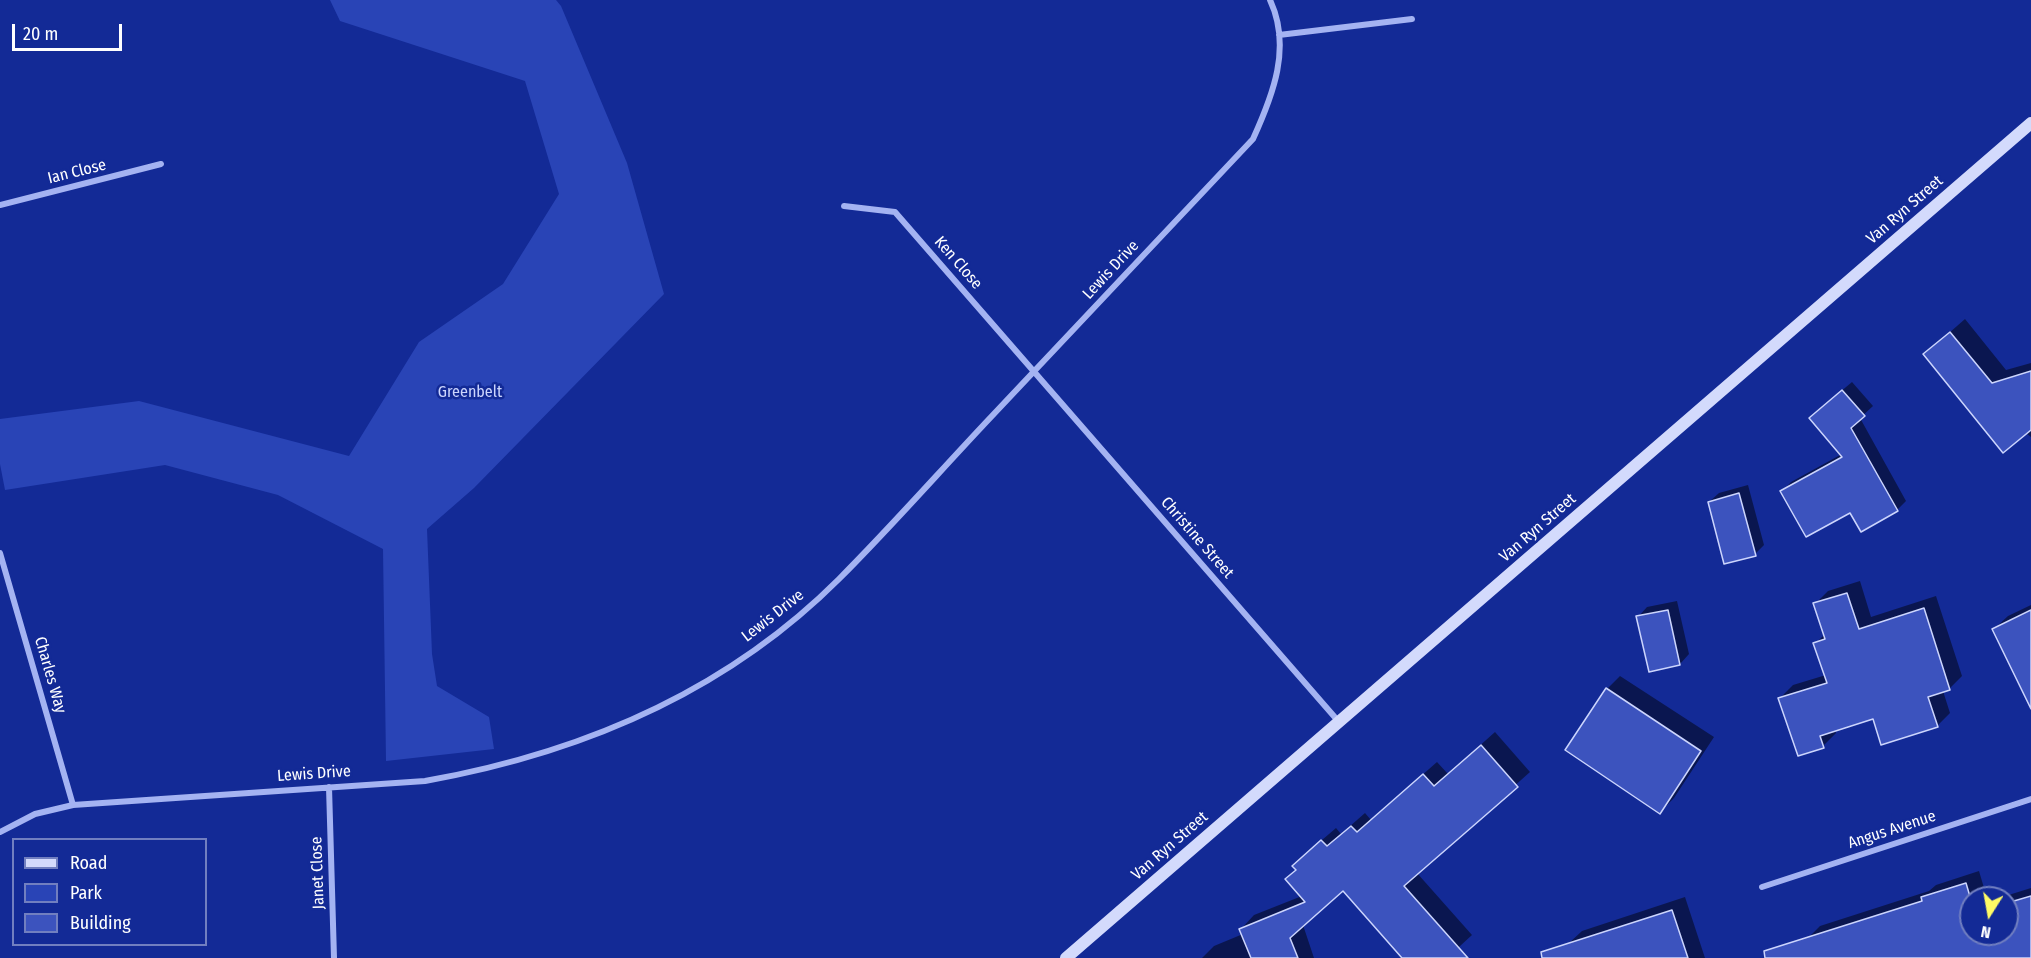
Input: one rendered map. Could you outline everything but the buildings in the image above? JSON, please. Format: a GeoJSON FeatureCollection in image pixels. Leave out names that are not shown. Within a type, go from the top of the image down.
{"type":"FeatureCollection","features":[{"type":"Feature","properties":{"kind":"street","name":"Lewis Drive"},"geometry":{"type":"LineString","coordinates":[[0,832],[35,814],[73,805],[425,781],[528,759],[626,724],[682,696],[760,646],[838,580],[1253,139],[1271,98],[1280,58],[1277,16],[1270,0]]}},
{"type":"Feature","properties":{"kind":"street"},"geometry":{"type":"LineString","coordinates":[[1279,35],[1412,19]]}},
{"type":"Feature","properties":{"kind":"street","name":"Van Ryn Street"},"geometry":{"type":"LineString","coordinates":[[1066,958],[2031,123]]}},
{"type":"Feature","properties":{"kind":"street","name":"Ian Close"},"geometry":{"type":"LineString","coordinates":[[0,205],[161,164]]}},
{"type":"Feature","properties":{"kind":"street","name":"Ken Close"},"geometry":{"type":"LineString","coordinates":[[844,206],[895,212],[1034,371]]}},
{"type":"Feature","properties":{"kind":"street","name":"Christine Street"},"geometry":{"type":"LineString","coordinates":[[1034,371],[1339,722]]}},
{"type":"Feature","properties":{"kind":"street","name":"Charles Way"},"geometry":{"type":"LineString","coordinates":[[0,553],[73,805]]}},
{"type":"Feature","properties":{"kind":"street","name":"Janet Close"},"geometry":{"type":"LineString","coordinates":[[328,787],[334,958]]}},
{"type":"Feature","properties":{"kind":"street","name":"Angus Avenue"},"geometry":{"type":"LineString","coordinates":[[1762,887],[2031,799]]}},
{"type":"Feature","properties":{"kind":"green space","name":"Greenbelt"},"geometry":{"type":"Polygon","coordinates":[[[330,0],[556,0],[561,6],[627,163],[664,294],[474,488],[427,529],[432,654],[437,686],[489,717],[494,749],[386,761],[383,549],[278,495],[165,465],[5,490],[0,464],[0,419],[139,401],[349,456],[419,342],[503,284],[559,194],[525,81],[340,21],[330,0]]]}}]}
